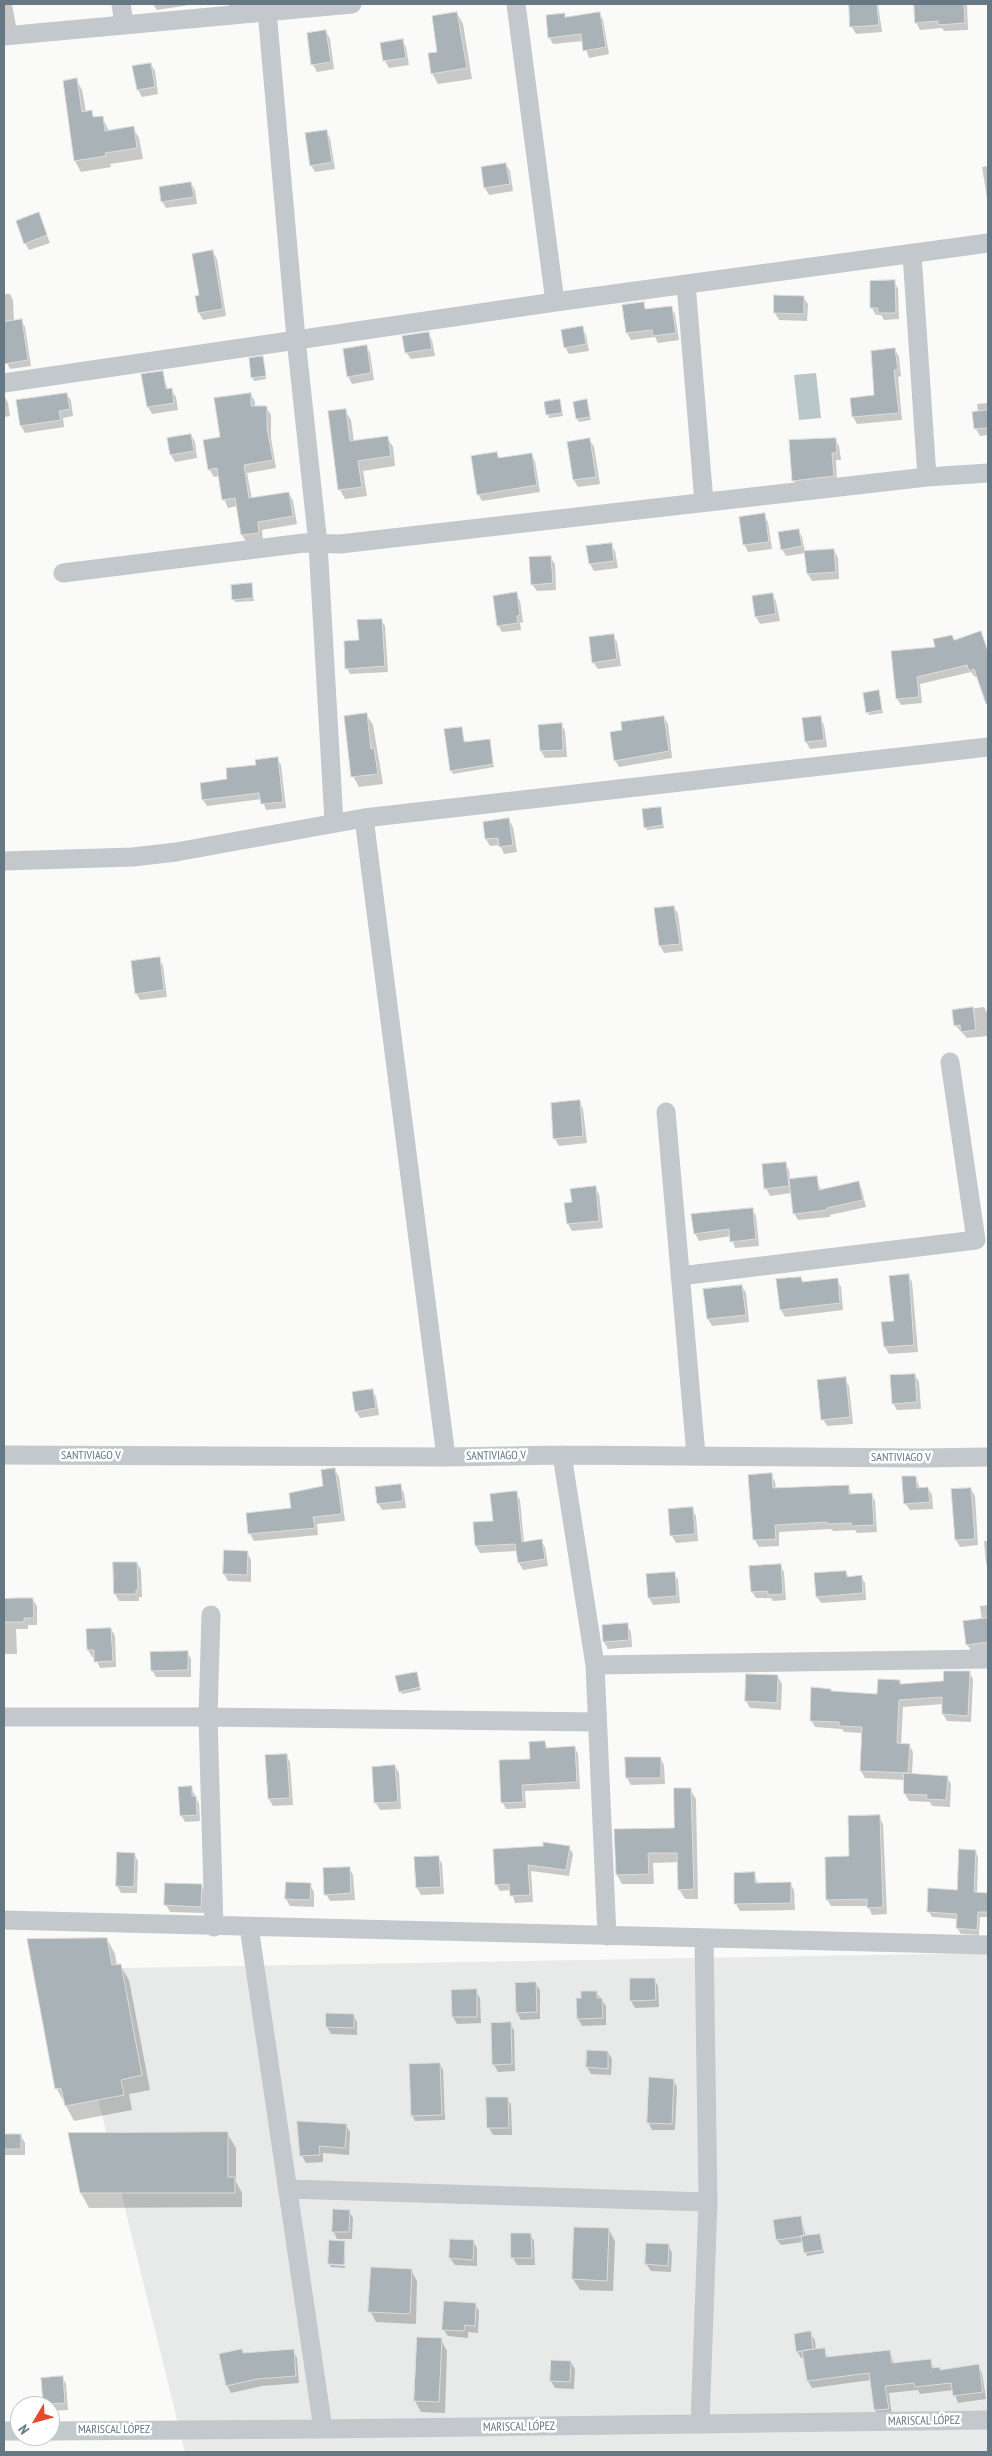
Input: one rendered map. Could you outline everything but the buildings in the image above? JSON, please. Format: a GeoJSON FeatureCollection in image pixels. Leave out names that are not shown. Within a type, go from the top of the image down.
{"type":"FeatureCollection","features":[{"type":"Feature","properties":{"kind":"street"},"geometry":{"type":"LineString","coordinates":[[121,4],[124,24]]}},
{"type":"Feature","properties":{"kind":"street"},"geometry":{"type":"LineString","coordinates":[[4,36],[352,4]]}},
{"type":"Feature","properties":{"kind":"street"},"geometry":{"type":"LineString","coordinates":[[516,4],[555,302]]}},
{"type":"Feature","properties":{"kind":"street"},"geometry":{"type":"LineString","coordinates":[[267,11],[296,339],[318,544],[334,822]]}},
{"type":"Feature","properties":{"kind":"street"},"geometry":{"type":"LineString","coordinates":[[4,384],[296,339],[988,243]]}},
{"type":"Feature","properties":{"kind":"street"},"geometry":{"type":"LineString","coordinates":[[912,254],[927,477]]}},
{"type":"Feature","properties":{"kind":"street"},"geometry":{"type":"LineString","coordinates":[[686,284],[704,502]]}},
{"type":"Feature","properties":{"kind":"street"},"geometry":{"type":"LineString","coordinates":[[63,573],[304,543],[340,544],[927,477],[988,473]]}},
{"type":"Feature","properties":{"kind":"street"},"geometry":{"type":"LineString","coordinates":[[4,861],[90,860],[150,855],[364,818],[988,747]]}},
{"type":"Feature","properties":{"kind":"street"},"geometry":{"type":"LineString","coordinates":[[364,818],[446,1457]]}},
{"type":"Feature","properties":{"kind":"street"},"geometry":{"type":"LineString","coordinates":[[680,1276],[976,1240],[950,1062]]}},
{"type":"Feature","properties":{"kind":"street"},"geometry":{"type":"LineString","coordinates":[[666,1112],[696,1456]]}},
{"type":"Feature","properties":{"kind":"street","name":"SANTIVIAGO V"},"geometry":{"type":"LineString","coordinates":[[4,1455],[446,1457],[562,1455],[922,1458],[988,1456]]}},
{"type":"Feature","properties":{"kind":"street"},"geometry":{"type":"LineString","coordinates":[[562,1455],[595,1665],[607,1936]]}},
{"type":"Feature","properties":{"kind":"street"},"geometry":{"type":"LineString","coordinates":[[211,1615],[208,1717],[214,1927]]}},
{"type":"Feature","properties":{"kind":"street"},"geometry":{"type":"LineString","coordinates":[[595,1665],[988,1659]]}},
{"type":"Feature","properties":{"kind":"street"},"geometry":{"type":"LineString","coordinates":[[4,1717],[208,1717],[597,1722]]}},
{"type":"Feature","properties":{"kind":"street"},"geometry":{"type":"LineString","coordinates":[[4,1920],[214,1927],[988,1945]]}},
{"type":"Feature","properties":{"kind":"street"},"geometry":{"type":"LineString","coordinates":[[249,1927],[323,2429]]}},
{"type":"Feature","properties":{"kind":"street"},"geometry":{"type":"LineString","coordinates":[[700,2424],[708,2202],[704,1938]]}},
{"type":"Feature","properties":{"kind":"street"},"geometry":{"type":"LineString","coordinates":[[288,2189],[708,2202]]}},
{"type":"Feature","properties":{"kind":"street","name":"MARISCAL LÓPEZ"},"geometry":{"type":"LineString","coordinates":[[60,2431],[988,2420]]}},
{"type":"Feature","properties":{"kind":"shaded area"},"geometry":{"type":"Polygon","coordinates":[[[816,373],[821,418],[799,420],[794,375],[816,373]]]}},
{"type":"Feature","properties":{"kind":"shaded area"},"geometry":{"type":"Polygon","coordinates":[[[988,1953],[988,2452],[185,2452],[66,1969],[988,1953]]]}}]}
